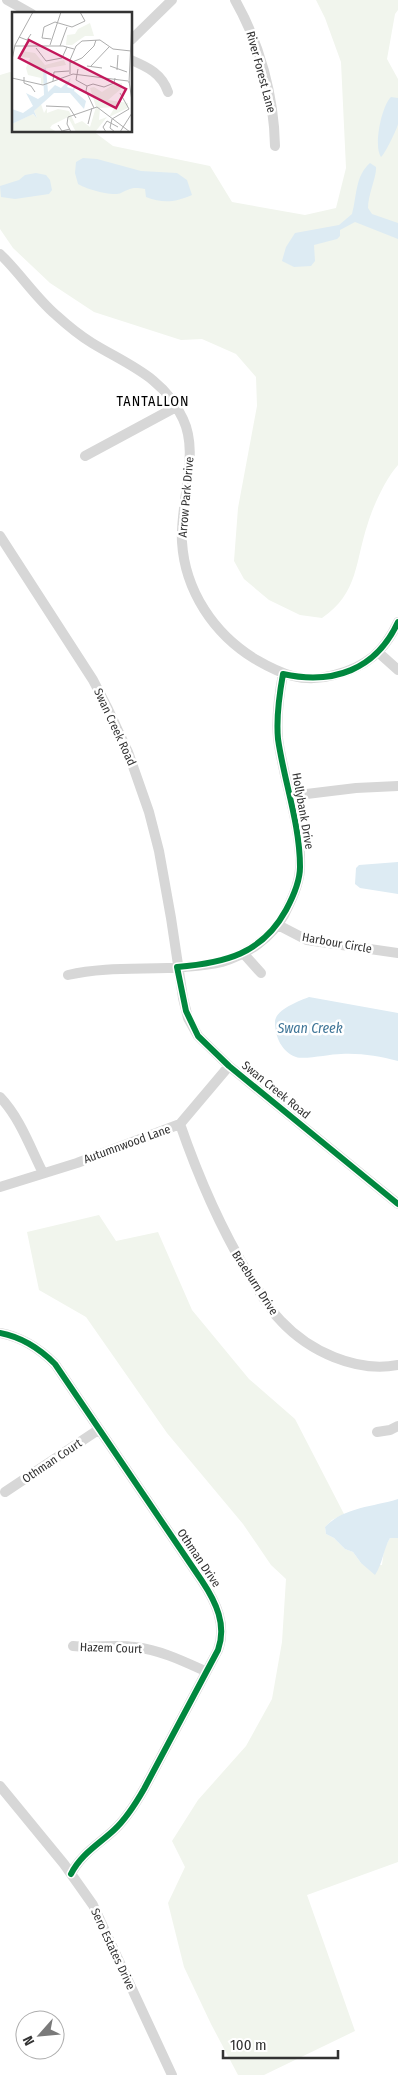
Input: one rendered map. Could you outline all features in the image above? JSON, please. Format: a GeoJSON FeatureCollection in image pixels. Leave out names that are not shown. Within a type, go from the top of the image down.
{"type":"FeatureCollection","features":[{"type":"Feature","properties":{"kind":"street"},"geometry":{"type":"LineString","coordinates":[[7,0],[28,12]]}},
{"type":"Feature","properties":{"kind":"street"},"geometry":{"type":"LineString","coordinates":[[132,39],[172,0]]}},
{"type":"Feature","properties":{"kind":"street","name":"River Forest Lane"},"geometry":{"type":"LineString","coordinates":[[235,0],[246,20],[260,58],[273,114],[275,146]]}},
{"type":"Feature","properties":{"kind":"street"},"geometry":{"type":"LineString","coordinates":[[132,60],[160,76],[165,82],[168,92]]}},
{"type":"Feature","properties":{"kind":"street","name":"Arrow Park Drive"},"geometry":{"type":"LineString","coordinates":[[0,254],[56,315],[90,342],[134,366],[154,380],[176,407],[183,419],[190,445],[182,541],[186,566],[192,588],[221,632],[250,656],[282,674],[309,678],[333,676],[364,663],[394,643],[398,622]]}},
{"type":"Feature","properties":{"kind":"street"},"geometry":{"type":"LineString","coordinates":[[85,456],[176,407]]}},
{"type":"Feature","properties":{"kind":"street","name":"Swan Creek Road"},"geometry":{"type":"LineString","coordinates":[[0,536],[93,680],[128,752],[149,812],[159,851],[183,998],[192,1026],[198,1036],[229,1066],[398,1204]]}},
{"type":"Feature","properties":{"kind":"street"},"geometry":{"type":"LineString","coordinates":[[379,653],[398,670]]}},
{"type":"Feature","properties":{"kind":"street","name":"Hollybank Drive"},"geometry":{"type":"LineString","coordinates":[[68,975],[89,970],[178,967],[217,963],[243,952],[266,938],[278,926],[295,892],[300,868],[299,849],[278,738],[277,711],[282,674]]}},
{"type":"Feature","properties":{"kind":"street"},"geometry":{"type":"LineString","coordinates":[[290,796],[356,788],[398,786]]}},
{"type":"Feature","properties":{"kind":"street","name":"Harbour Circle"},"geometry":{"type":"LineString","coordinates":[[278,926],[307,940],[398,953]]}},
{"type":"Feature","properties":{"kind":"street"},"geometry":{"type":"LineString","coordinates":[[243,952],[261,973]]}},
{"type":"Feature","properties":{"kind":"street","name":"Autumnwood Lane"},"geometry":{"type":"LineString","coordinates":[[0,1186],[76,1163],[180,1124],[229,1066]]}},
{"type":"Feature","properties":{"kind":"street"},"geometry":{"type":"LineString","coordinates":[[0,1098],[9,1108],[20,1126],[43,1173]]}},
{"type":"Feature","properties":{"kind":"street","name":"Braeburn Drive"},"geometry":{"type":"LineString","coordinates":[[180,1124],[194,1164],[219,1222],[245,1268],[280,1320],[307,1342],[335,1358],[362,1364],[398,1365]]}},
{"type":"Feature","properties":{"kind":"street","name":"Othman Drive"},"geometry":{"type":"LineString","coordinates":[[0,1333],[25,1342],[49,1358],[63,1376],[202,1581],[216,1604],[220,1618],[221,1638],[218,1650],[133,1807],[115,1829],[79,1859],[71,1874]]}},
{"type":"Feature","properties":{"kind":"street"},"geometry":{"type":"LineString","coordinates":[[377,1432],[390,1430],[398,1426]]}},
{"type":"Feature","properties":{"kind":"street","name":"Othman Court"},"geometry":{"type":"LineString","coordinates":[[5,1492],[98,1430]]}},
{"type":"Feature","properties":{"kind":"street","name":"Hazem Court"},"geometry":{"type":"LineString","coordinates":[[73,1646],[129,1646],[145,1648],[206,1671]]}},
{"type":"Feature","properties":{"kind":"street","name":"Sero Estates Drive"},"geometry":{"type":"LineString","coordinates":[[0,1786],[71,1874],[101,1918],[172,2075]]}},
{"type":"Feature","properties":{"kind":"shaded area"},"geometry":{"type":"Polygon","coordinates":[[[316,0],[398,0],[398,10],[395,14],[387,59],[398,79],[398,465],[385,485],[370,516],[349,587],[343,598],[322,618],[300,615],[269,600],[244,579],[234,561],[238,508],[257,406],[256,377],[236,354],[202,339],[181,340],[94,312],[50,283],[13,248],[0,229],[0,75],[12,73],[12,132],[94,132],[113,146],[210,166],[232,202],[305,215],[336,208],[346,168],[341,62],[325,18],[316,0]]]}},
{"type":"Feature","properties":{"kind":"shaded area"},"geometry":{"type":"Polygon","coordinates":[[[99,1215],[116,1241],[158,1232],[192,1310],[249,1379],[295,1419],[344,1514],[332,1520],[325,1527],[326,1534],[334,1538],[345,1549],[353,1552],[361,1563],[382,1565],[384,1549],[390,1538],[398,1538],[398,1862],[307,1895],[355,2031],[264,2075],[238,2075],[184,1967],[168,1903],[185,1867],[172,1841],[198,1800],[246,1746],[272,1699],[282,1642],[286,1579],[271,1565],[243,1524],[167,1433],[86,1317],[39,1290],[27,1232],[99,1215]]]}},
{"type":"Feature","properties":{"kind":"water"},"geometry":{"type":"Polygon","coordinates":[[[391,97],[398,98],[398,124],[391,141],[381,157],[378,135],[385,108],[391,97]]]}},
{"type":"Feature","properties":{"kind":"water"},"geometry":{"type":"Polygon","coordinates":[[[83,158],[97,159],[141,171],[177,173],[187,180],[192,195],[175,201],[164,201],[146,197],[145,189],[132,188],[121,193],[112,194],[87,188],[78,184],[75,173],[76,162],[83,158]]]}},
{"type":"Feature","properties":{"kind":"water"},"geometry":{"type":"Polygon","coordinates":[[[370,163],[376,167],[376,171],[368,208],[372,214],[398,223],[398,239],[355,222],[340,230],[340,236],[337,239],[314,245],[315,261],[311,266],[294,267],[282,261],[286,247],[295,233],[339,225],[352,214],[359,180],[370,163]]]}},
{"type":"Feature","properties":{"kind":"water"},"geometry":{"type":"Polygon","coordinates":[[[36,173],[46,175],[50,180],[52,190],[49,194],[15,199],[1,197],[0,186],[19,180],[25,175],[36,173]]]}},
{"type":"Feature","properties":{"kind":"water"},"geometry":{"type":"Polygon","coordinates":[[[398,862],[398,894],[360,888],[355,884],[356,868],[359,865],[398,862]]]}},
{"type":"Feature","properties":{"kind":"water","name":"Swan Creek"},"geometry":{"type":"Polygon","coordinates":[[[309,997],[398,1013],[398,1061],[356,1054],[336,1054],[305,1058],[291,1055],[283,1048],[278,1039],[275,1028],[276,1018],[283,1010],[309,997]]]}},
{"type":"Feature","properties":{"kind":"water"},"geometry":{"type":"Polygon","coordinates":[[[398,1499],[398,1538],[390,1538],[375,1575],[361,1563],[353,1552],[345,1549],[334,1538],[326,1534],[325,1527],[341,1515],[359,1508],[398,1499]]]}},
{"type":"Feature","properties":{"kind":"cycle path"},"geometry":{"type":"LineString","coordinates":[[398,622],[378,652],[351,670],[336,675],[319,677],[283,674],[278,706],[277,731],[295,819],[299,851],[300,873],[296,889],[276,925],[266,937],[254,946],[226,959],[211,963],[177,967],[186,1011],[198,1036],[229,1066],[398,1204]]}},
{"type":"Feature","properties":{"kind":"cycle path"},"geometry":{"type":"LineString","coordinates":[[0,1333],[30,1344],[55,1364],[202,1581],[216,1605],[221,1623],[218,1650],[141,1794],[123,1820],[85,1855],[71,1874]]}},
{"type":"Feature","properties":{"kind":"district","name":"TANTALLON"},"geometry":{"type":"Point","coordinates":[153,401]}}]}
